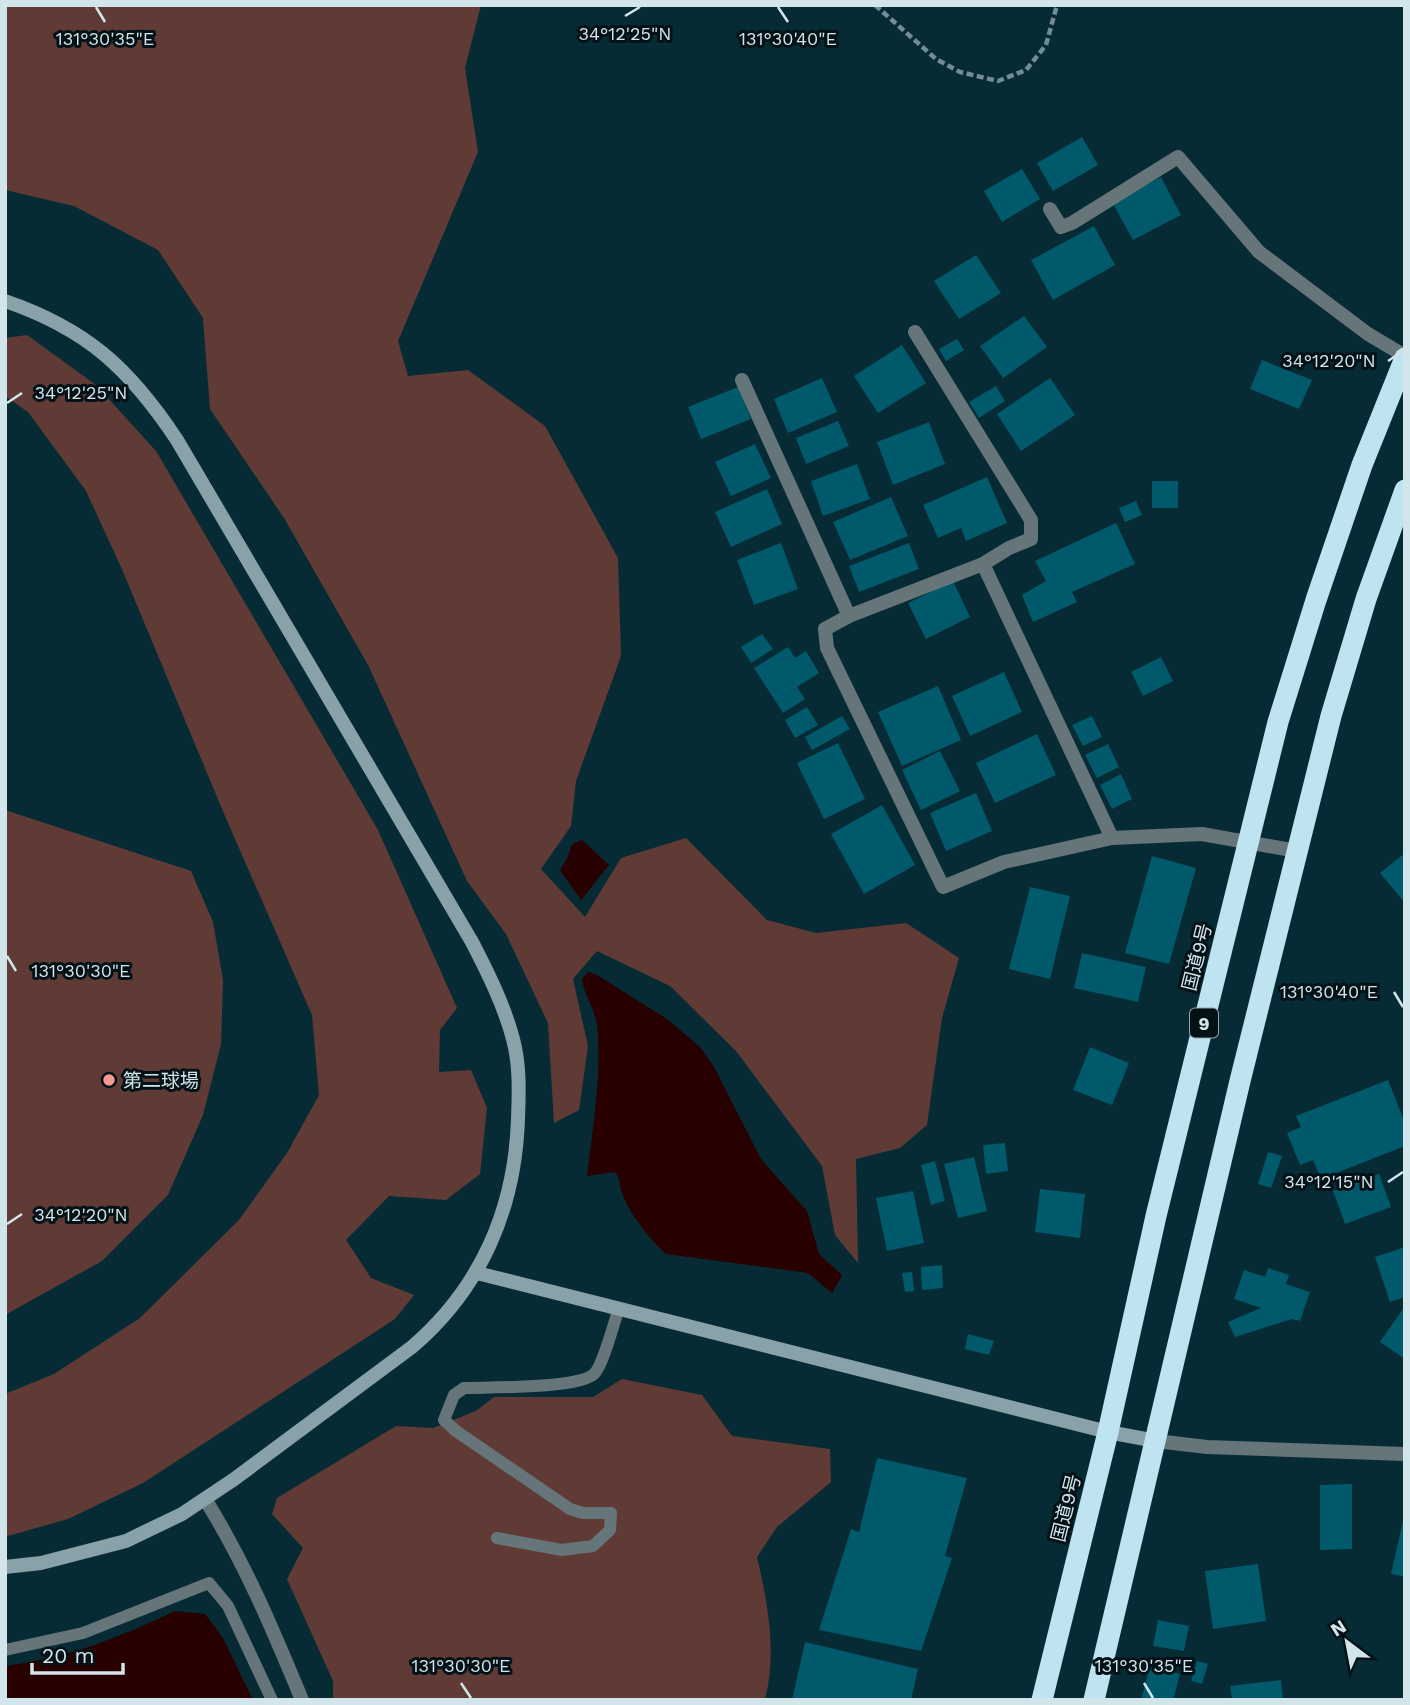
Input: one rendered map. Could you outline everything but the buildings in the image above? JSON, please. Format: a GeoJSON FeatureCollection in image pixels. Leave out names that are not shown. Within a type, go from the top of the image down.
{"type":"FeatureCollection","features":[{"type":"Feature","properties":{"kind":"highway","name":"国道9号"},"geometry":{"type":"LineString","coordinates":[[1042,1700],[1108,1432],[1156,1216],[1278,722],[1362,465],[1405,357]]}},
{"type":"Feature","properties":{"kind":"highway"},"geometry":{"type":"LineString","coordinates":[[1094,1700],[1240,1081],[1335,703],[1366,599],[1405,490]]}},
{"type":"Feature","properties":{"kind":"street"},"geometry":{"type":"LineString","coordinates":[[1050,209],[1061,227],[1072,223],[1178,157],[1259,252],[1368,334],[1405,357]]}},
{"type":"Feature","properties":{"kind":"street"},"geometry":{"type":"LineString","coordinates":[[5,301],[32,310],[78,334],[117,363],[151,400],[184,451],[472,942],[497,992],[513,1041],[520,1083],[513,1175],[492,1244],[477,1273],[437,1326],[182,1514],[126,1541],[41,1563],[5,1567]]}},
{"type":"Feature","properties":{"kind":"street"},"geometry":{"type":"LineString","coordinates":[[915,332],[1031,520],[1031,539],[1009,548],[983,564],[849,616],[825,629],[827,648],[943,887],[1004,862],[1112,838],[1202,834],[1297,851]]}},
{"type":"Feature","properties":{"kind":"street"},"geometry":{"type":"LineString","coordinates":[[742,380],[849,616]]}},
{"type":"Feature","properties":{"kind":"street"},"geometry":{"type":"LineString","coordinates":[[983,564],[1112,838]]}},
{"type":"Feature","properties":{"kind":"street"},"geometry":{"type":"LineString","coordinates":[[477,1273],[1108,1432],[1207,1447],[1405,1454]]}},
{"type":"Feature","properties":{"kind":"street"},"geometry":{"type":"LineString","coordinates":[[205,1499],[227,1533],[259,1595],[302,1700]]}},
{"type":"Feature","properties":{"kind":"lane"},"geometry":{"type":"LineString","coordinates":[[498,1538],[562,1550],[593,1546],[610,1530],[611,1513],[583,1513],[570,1509],[456,1431],[444,1420],[454,1395],[464,1388],[577,1382],[595,1374],[605,1352],[618,1308]]}},
{"type":"Feature","properties":{"kind":"lane"},"geometry":{"type":"LineString","coordinates":[[5,1650],[83,1633],[209,1583],[228,1606],[272,1700]]}},
{"type":"Feature","properties":{"kind":"path"},"geometry":{"type":"LineString","coordinates":[[875,5],[936,59],[960,72],[998,80],[1026,70],[1046,45],[1057,5]]}},
{"type":"Feature","properties":{"kind":"shaded area"},"geometry":{"type":"Polygon","coordinates":[[[5,5],[481,5],[465,68],[478,152],[398,341],[408,376],[468,370],[545,426],[618,558],[621,656],[576,781],[571,826],[541,869],[585,917],[621,858],[686,838],[767,920],[816,933],[906,923],[959,958],[942,1018],[927,1125],[900,1148],[856,1159],[858,1263],[835,1235],[822,1166],[736,1051],[670,986],[597,951],[573,979],[588,1046],[579,1110],[554,1123],[548,1023],[506,934],[467,881],[368,665],[284,518],[210,409],[203,318],[158,250],[74,206],[5,190],[5,5]]]}},
{"type":"Feature","properties":{"kind":"shaded area"},"geometry":{"type":"Polygon","coordinates":[[[27,335],[96,385],[156,451],[378,830],[457,1008],[440,1030],[439,1072],[471,1070],[487,1108],[480,1174],[446,1200],[389,1196],[346,1240],[371,1278],[414,1295],[395,1319],[143,1483],[68,1519],[8,1536],[5,1535],[5,1394],[54,1374],[140,1318],[239,1220],[287,1153],[319,1095],[312,1015],[121,567],[86,491],[28,412],[5,396],[5,338],[27,335]]]}},
{"type":"Feature","properties":{"kind":"shaded area","name":"第二球場"},"geometry":{"type":"Polygon","coordinates":[[[5,810],[191,871],[213,922],[223,980],[221,1044],[203,1115],[168,1195],[102,1261],[5,1315],[5,810]]]}},
{"type":"Feature","properties":{"kind":"shaded area"},"geometry":{"type":"Polygon","coordinates":[[[582,840],[609,865],[581,900],[560,870],[572,844],[582,840]]]}},
{"type":"Feature","properties":{"kind":"shaded area"},"geometry":{"type":"Polygon","coordinates":[[[588,972],[667,1019],[700,1047],[714,1067],[761,1159],[807,1211],[819,1254],[842,1275],[832,1293],[808,1273],[666,1254],[635,1218],[615,1172],[587,1176],[598,1063],[596,1019],[582,979],[588,972]]]}},
{"type":"Feature","properties":{"kind":"shaded area"},"geometry":{"type":"Polygon","coordinates":[[[622,1379],[702,1395],[732,1436],[830,1449],[831,1482],[777,1527],[757,1557],[770,1628],[769,1682],[765,1700],[333,1700],[333,1681],[287,1579],[303,1548],[272,1514],[277,1498],[396,1426],[433,1428],[476,1411],[494,1397],[593,1397],[622,1379]]]}},
{"type":"Feature","properties":{"kind":"shaded area"},"geometry":{"type":"Polygon","coordinates":[[[175,1611],[205,1614],[223,1638],[253,1700],[5,1700],[5,1666],[51,1658],[92,1646],[175,1611]]]}},
{"type":"Feature","properties":{"kind":"place","name":"第二球場"},"geometry":{"type":"Point","coordinates":[109,1080]}}]}
